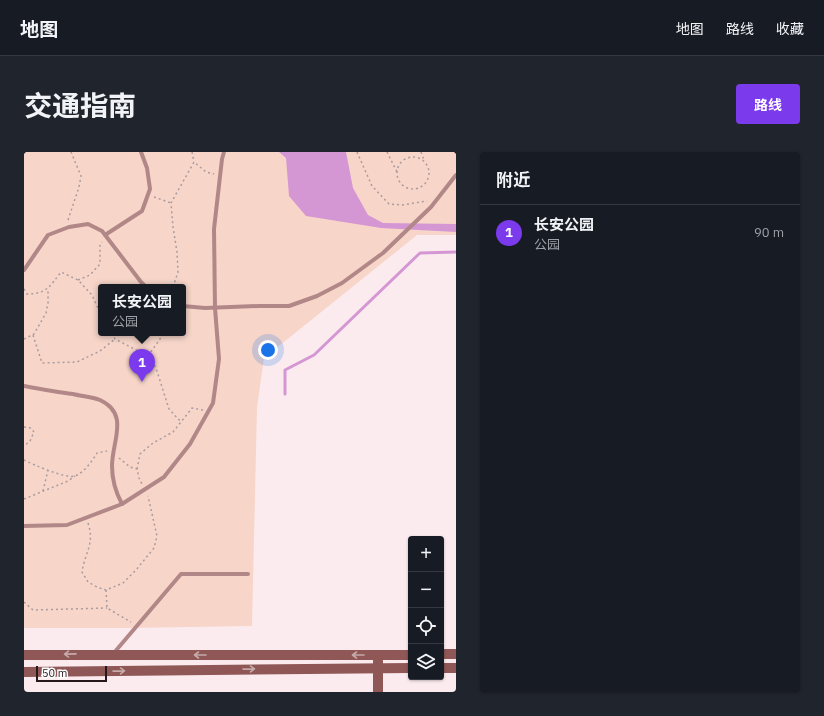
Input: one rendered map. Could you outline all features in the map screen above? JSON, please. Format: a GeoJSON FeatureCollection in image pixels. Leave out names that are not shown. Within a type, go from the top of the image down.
{"type":"FeatureCollection","features":[{"type":"Feature","properties":{"kind":"main road"},"geometry":{"type":"LineString","coordinates":[[444,654],[456,654]]}},
{"type":"Feature","properties":{"kind":"main road"},"geometry":{"type":"LineString","coordinates":[[24,655],[408,655]]}},
{"type":"Feature","properties":{"kind":"main road"},"geometry":{"type":"LineString","coordinates":[[377,655],[378,692]]}},
{"type":"Feature","properties":{"kind":"main road"},"geometry":{"type":"LineString","coordinates":[[24,672],[408,668]]}},
{"type":"Feature","properties":{"kind":"main road"},"geometry":{"type":"LineString","coordinates":[[444,668],[456,668]]}},
{"type":"Feature","properties":{"kind":"lane"},"geometry":{"type":"LineString","coordinates":[[105,235],[142,211],[150,189],[147,168],[141,152]]}},
{"type":"Feature","properties":{"kind":"lane"},"geometry":{"type":"LineString","coordinates":[[24,526],[67,525],[122,504],[164,477],[190,444],[208,413],[213,403],[219,359],[215,308],[214,229],[224,152]]}},
{"type":"Feature","properties":{"kind":"lane"},"geometry":{"type":"LineString","coordinates":[[186,306],[215,308],[289,306],[317,296],[342,283],[383,253],[431,207],[456,175]]}},
{"type":"Feature","properties":{"kind":"lane"},"geometry":{"type":"LineString","coordinates":[[24,270],[48,235],[69,227],[88,224],[102,231],[143,284]]}},
{"type":"Feature","properties":{"kind":"lane"},"geometry":{"type":"LineString","coordinates":[[24,386],[100,400],[111,408],[117,416],[117,432],[112,464],[112,476],[116,493],[122,504]]}},
{"type":"Feature","properties":{"kind":"lane"},"geometry":{"type":"LineString","coordinates":[[113,654],[136,625],[181,574],[248,574]]}},
{"type":"Feature","properties":{"kind":"path"},"geometry":{"type":"LineString","coordinates":[[69,227],[68,218],[79,187],[81,176],[71,152]]}},
{"type":"Feature","properties":{"kind":"path"},"geometry":{"type":"LineString","coordinates":[[192,152],[194,162],[206,172],[220,174]]}},
{"type":"Feature","properties":{"kind":"path"},"geometry":{"type":"LineString","coordinates":[[357,152],[372,186],[389,204],[402,205],[420,201],[436,201]]}},
{"type":"Feature","properties":{"kind":"path"},"geometry":{"type":"LineString","coordinates":[[386,152],[397,172],[398,178],[404,186],[409,188],[420,187],[424,184],[429,175],[429,170],[421,152]]}},
{"type":"Feature","properties":{"kind":"path"},"geometry":{"type":"LineString","coordinates":[[397,172],[401,162],[405,159],[415,157],[424,161]]}},
{"type":"Feature","properties":{"kind":"path"},"geometry":{"type":"LineString","coordinates":[[174,284],[178,272],[171,203],[194,162]]}},
{"type":"Feature","properties":{"kind":"path"},"geometry":{"type":"LineString","coordinates":[[148,196],[171,203]]}},
{"type":"Feature","properties":{"kind":"path"},"geometry":{"type":"LineString","coordinates":[[78,280],[90,275],[100,264],[100,245],[105,235]]}},
{"type":"Feature","properties":{"kind":"path"},"geometry":{"type":"LineString","coordinates":[[24,289],[27,294],[36,294],[48,290],[61,272],[78,280],[92,295],[98,308]]}},
{"type":"Feature","properties":{"kind":"path"},"geometry":{"type":"LineString","coordinates":[[24,339],[33,335],[46,313],[48,290]]}},
{"type":"Feature","properties":{"kind":"path"},"geometry":{"type":"LineString","coordinates":[[33,335],[42,363],[77,362],[100,351],[115,339]]}},
{"type":"Feature","properties":{"kind":"path"},"geometry":{"type":"LineString","coordinates":[[114,336],[115,339],[148,356],[156,368],[169,408],[181,422]]}},
{"type":"Feature","properties":{"kind":"path"},"geometry":{"type":"LineString","coordinates":[[148,356],[161,336]]}},
{"type":"Feature","properties":{"kind":"path"},"geometry":{"type":"LineString","coordinates":[[137,469],[140,454],[153,443],[173,432],[192,408],[200,408],[208,413]]}},
{"type":"Feature","properties":{"kind":"path"},"geometry":{"type":"LineString","coordinates":[[24,427],[31,428],[34,432],[30,441],[24,446]]}},
{"type":"Feature","properties":{"kind":"path"},"geometry":{"type":"LineString","coordinates":[[42,492],[48,470]]}},
{"type":"Feature","properties":{"kind":"path"},"geometry":{"type":"LineString","coordinates":[[24,499],[68,481],[76,476]]}},
{"type":"Feature","properties":{"kind":"path"},"geometry":{"type":"LineString","coordinates":[[106,590],[107,608]]}},
{"type":"Feature","properties":{"kind":"path"},"geometry":{"type":"LineString","coordinates":[[24,602],[33,610],[107,608],[136,625]]}},
{"type":"Feature","properties":{"kind":"shaded area"},"geometry":{"type":"Polygon","coordinates":[[[24,152],[456,152],[456,235],[417,235],[264,358],[257,407],[252,626],[24,628],[24,152]]]}},
{"type":"Feature","properties":{"kind":"shaded area"},"geometry":{"type":"Polygon","coordinates":[[[279,152],[346,152],[353,188],[368,215],[383,223],[456,224],[456,232],[381,228],[306,216],[289,196],[286,158],[279,152]]]}},
{"type":"Feature","properties":{"kind":"waterway"},"geometry":{"type":"LineString","coordinates":[[285,394],[285,370],[314,355],[420,253],[456,252]]}},
{"type":"Feature","properties":{"kind":"place","name":"长安公园"},"geometry":{"type":"Point","coordinates":[142,382]}}]}
